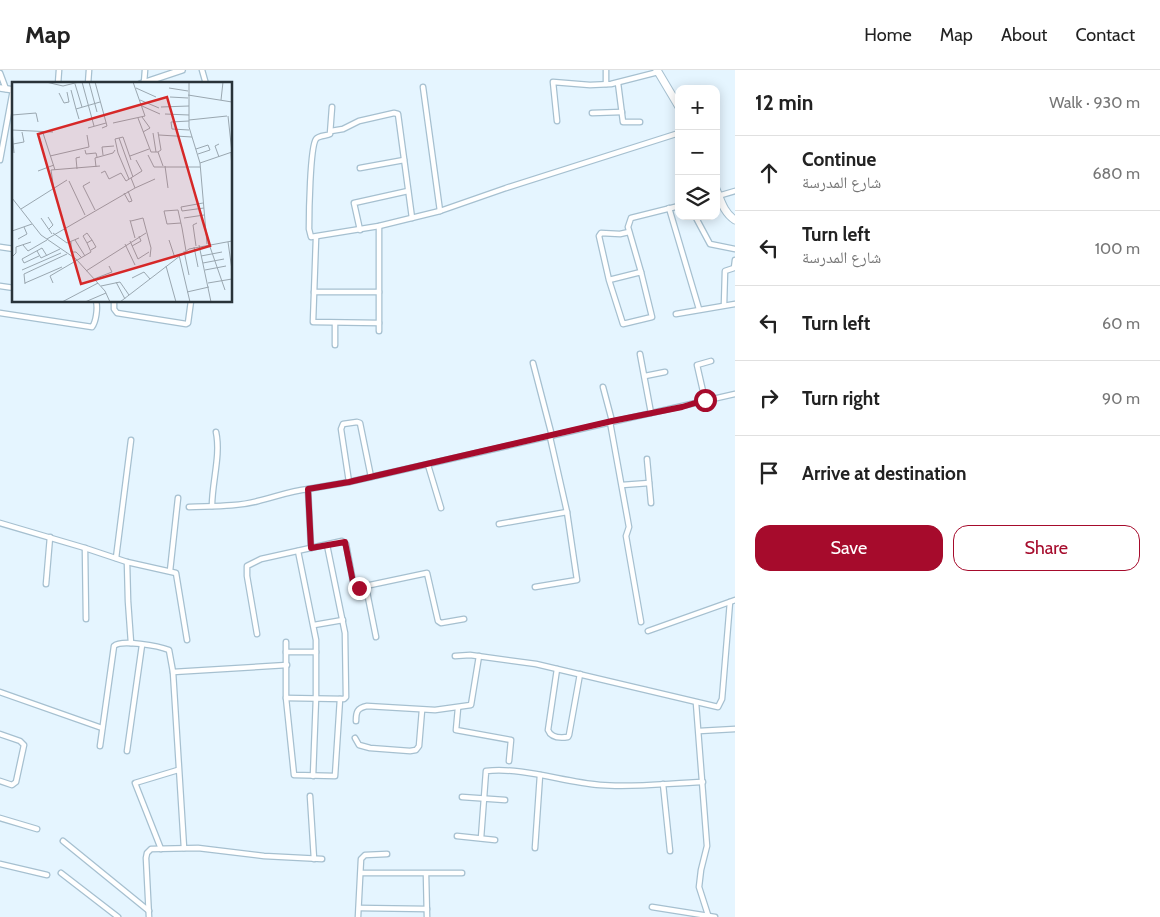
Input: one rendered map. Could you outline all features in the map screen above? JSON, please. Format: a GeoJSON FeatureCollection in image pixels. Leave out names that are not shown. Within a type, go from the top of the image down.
{"type":"FeatureCollection","features":[{"type":"Feature","properties":{"kind":"main road"},"geometry":{"type":"LineString","coordinates":[[657,71],[675,101]]}},
{"type":"Feature","properties":{"kind":"main road"},"geometry":{"type":"LineString","coordinates":[[720,199],[728,214],[735,220]]}},
{"type":"Feature","properties":{"kind":"street"},"geometry":{"type":"LineString","coordinates":[[145,82],[182,70]]}},
{"type":"Feature","properties":{"kind":"street"},"geometry":{"type":"LineString","coordinates":[[606,70],[606,84]]}},
{"type":"Feature","properties":{"kind":"street"},"geometry":{"type":"LineString","coordinates":[[557,120],[553,82],[590,85],[618,84],[657,71]]}},
{"type":"Feature","properties":{"kind":"street"},"geometry":{"type":"LineString","coordinates":[[0,73],[3,88]]}},
{"type":"Feature","properties":{"kind":"street"},"geometry":{"type":"LineString","coordinates":[[618,84],[623,122],[640,122]]}},
{"type":"Feature","properties":{"kind":"street"},"geometry":{"type":"LineString","coordinates":[[423,87],[440,211]]}},
{"type":"Feature","properties":{"kind":"street"},"geometry":{"type":"LineString","coordinates":[[0,160],[12,95]]}},
{"type":"Feature","properties":{"kind":"street"},"geometry":{"type":"LineString","coordinates":[[332,107],[331,130],[328,136],[316,139],[313,152],[309,229],[310,236],[316,238],[379,226],[440,211],[675,134]]}},
{"type":"Feature","properties":{"kind":"street"},"geometry":{"type":"LineString","coordinates":[[331,130],[343,129],[365,119],[397,112],[412,218]]}},
{"type":"Feature","properties":{"kind":"street"},"geometry":{"type":"LineString","coordinates":[[592,113],[622,112]]}},
{"type":"Feature","properties":{"kind":"street"},"geometry":{"type":"LineString","coordinates":[[360,168],[404,160]]}},
{"type":"Feature","properties":{"kind":"street"},"geometry":{"type":"LineString","coordinates":[[360,230],[355,202],[408,191]]}},
{"type":"Feature","properties":{"kind":"street"},"geometry":{"type":"LineString","coordinates":[[720,194],[735,191]]}},
{"type":"Feature","properties":{"kind":"street"},"geometry":{"type":"LineString","coordinates":[[629,232],[620,234],[601,233],[599,236],[609,280],[623,324],[652,317],[628,222],[630,218],[675,207]]}},
{"type":"Feature","properties":{"kind":"street"},"geometry":{"type":"LineString","coordinates":[[669,208],[699,309]]}},
{"type":"Feature","properties":{"kind":"street"},"geometry":{"type":"LineString","coordinates":[[697,220],[710,244],[735,249]]}},
{"type":"Feature","properties":{"kind":"street"},"geometry":{"type":"LineString","coordinates":[[379,226],[379,331]]}},
{"type":"Feature","properties":{"kind":"street"},"geometry":{"type":"LineString","coordinates":[[316,238],[312,321],[314,323],[379,323]]}},
{"type":"Feature","properties":{"kind":"street"},"geometry":{"type":"LineString","coordinates":[[724,305],[725,272],[734,268],[735,260]]}},
{"type":"Feature","properties":{"kind":"street"},"geometry":{"type":"LineString","coordinates":[[609,280],[641,272]]}},
{"type":"Feature","properties":{"kind":"street"},"geometry":{"type":"LineString","coordinates":[[314,292],[379,292]]}},
{"type":"Feature","properties":{"kind":"street"},"geometry":{"type":"LineString","coordinates":[[0,313],[92,327],[95,322],[96,302]]}},
{"type":"Feature","properties":{"kind":"street"},"geometry":{"type":"LineString","coordinates":[[114,302],[114,309],[117,313],[186,324],[188,323],[190,302]]}},
{"type":"Feature","properties":{"kind":"street"},"geometry":{"type":"LineString","coordinates":[[676,314],[735,304]]}},
{"type":"Feature","properties":{"kind":"street"},"geometry":{"type":"LineString","coordinates":[[335,323],[335,346]]}},
{"type":"Feature","properties":{"kind":"street"},"geometry":{"type":"LineString","coordinates":[[640,354],[652,413]]}},
{"type":"Feature","properties":{"kind":"street"},"geometry":{"type":"LineString","coordinates":[[705,400],[697,365],[711,361]]}},
{"type":"Feature","properties":{"kind":"street"},"geometry":{"type":"LineString","coordinates":[[533,363],[567,512],[577,580],[535,587]]}},
{"type":"Feature","properties":{"kind":"street"},"geometry":{"type":"LineString","coordinates":[[645,376],[665,372]]}},
{"type":"Feature","properties":{"kind":"street"},"geometry":{"type":"LineString","coordinates":[[604,386],[629,527],[626,536],[641,622]]}},
{"type":"Feature","properties":{"kind":"street"},"geometry":{"type":"LineString","coordinates":[[188,507],[249,503],[279,494],[349,482],[735,394]]}},
{"type":"Feature","properties":{"kind":"street"},"geometry":{"type":"LineString","coordinates":[[349,482],[341,429],[343,424],[360,423],[371,477]]}},
{"type":"Feature","properties":{"kind":"street"},"geometry":{"type":"LineString","coordinates":[[212,506],[218,441],[216,432]]}},
{"type":"Feature","properties":{"kind":"street"},"geometry":{"type":"LineString","coordinates":[[116,558],[131,440]]}},
{"type":"Feature","properties":{"kind":"street"},"geometry":{"type":"LineString","coordinates":[[647,459],[651,503]]}},
{"type":"Feature","properties":{"kind":"street"},"geometry":{"type":"LineString","coordinates":[[428,464],[441,508]]}},
{"type":"Feature","properties":{"kind":"street"},"geometry":{"type":"LineString","coordinates":[[622,485],[649,483]]}},
{"type":"Feature","properties":{"kind":"street"},"geometry":{"type":"LineString","coordinates":[[308,489],[311,548]]}},
{"type":"Feature","properties":{"kind":"street"},"geometry":{"type":"LineString","coordinates":[[170,571],[178,498]]}},
{"type":"Feature","properties":{"kind":"street"},"geometry":{"type":"LineString","coordinates":[[499,524],[567,512]]}},
{"type":"Feature","properties":{"kind":"street"},"geometry":{"type":"LineString","coordinates":[[0,523],[127,562],[176,573],[187,640]]}},
{"type":"Feature","properties":{"kind":"street"},"geometry":{"type":"LineString","coordinates":[[46,584],[50,538]]}},
{"type":"Feature","properties":{"kind":"street"},"geometry":{"type":"LineString","coordinates":[[257,634],[247,566],[260,559],[345,542],[354,587],[359,588],[427,573],[438,621],[444,623],[464,619]]}},
{"type":"Feature","properties":{"kind":"street"},"geometry":{"type":"LineString","coordinates":[[286,698],[344,699],[346,694],[346,644],[343,620],[327,545]]}},
{"type":"Feature","properties":{"kind":"street"},"geometry":{"type":"LineString","coordinates":[[85,548],[86,620]]}},
{"type":"Feature","properties":{"kind":"street"},"geometry":{"type":"LineString","coordinates":[[298,551],[314,625],[316,652],[313,776]]}},
{"type":"Feature","properties":{"kind":"street"},"geometry":{"type":"LineString","coordinates":[[127,562],[131,643]]}},
{"type":"Feature","properties":{"kind":"street"},"geometry":{"type":"LineString","coordinates":[[366,586],[376,637]]}},
{"type":"Feature","properties":{"kind":"street"},"geometry":{"type":"LineString","coordinates":[[455,656],[479,656],[536,664],[718,707],[722,702],[733,601],[648,631]]}},
{"type":"Feature","properties":{"kind":"street"},"geometry":{"type":"LineString","coordinates":[[314,625],[343,620]]}},
{"type":"Feature","properties":{"kind":"street"},"geometry":{"type":"LineString","coordinates":[[286,642],[286,698],[293,772],[297,776],[333,777],[336,774],[340,699]]}},
{"type":"Feature","properties":{"kind":"street"},"geometry":{"type":"LineString","coordinates":[[100,746],[114,646],[120,643],[131,643],[169,650],[173,672],[184,848]]}},
{"type":"Feature","properties":{"kind":"street"},"geometry":{"type":"LineString","coordinates":[[127,751],[142,646]]}},
{"type":"Feature","properties":{"kind":"street"},"geometry":{"type":"LineString","coordinates":[[286,652],[316,652]]}},
{"type":"Feature","properties":{"kind":"street"},"geometry":{"type":"LineString","coordinates":[[356,721],[356,711],[367,706],[422,710],[458,708],[471,705],[479,656]]}},
{"type":"Feature","properties":{"kind":"street"},"geometry":{"type":"LineString","coordinates":[[173,672],[286,665]]}},
{"type":"Feature","properties":{"kind":"street"},"geometry":{"type":"LineString","coordinates":[[557,669],[548,730],[552,735],[568,737],[569,735],[580,674]]}},
{"type":"Feature","properties":{"kind":"street"},"geometry":{"type":"LineString","coordinates":[[0,692],[102,728]]}},
{"type":"Feature","properties":{"kind":"street"},"geometry":{"type":"LineString","coordinates":[[696,702],[707,846],[699,887],[708,915]]}},
{"type":"Feature","properties":{"kind":"street"},"geometry":{"type":"LineString","coordinates":[[458,708],[456,728],[458,732],[511,740],[509,761]]}},
{"type":"Feature","properties":{"kind":"street"},"geometry":{"type":"LineString","coordinates":[[355,738],[359,745],[370,748],[416,750],[419,746],[422,710]]}},
{"type":"Feature","properties":{"kind":"street"},"geometry":{"type":"LineString","coordinates":[[699,731],[735,729]]}},
{"type":"Feature","properties":{"kind":"street"},"geometry":{"type":"LineString","coordinates":[[0,734],[20,741],[24,745],[16,782],[12,785],[0,781]]}},
{"type":"Feature","properties":{"kind":"street"},"geometry":{"type":"LineString","coordinates":[[161,849],[134,783],[178,770]]}},
{"type":"Feature","properties":{"kind":"street"},"geometry":{"type":"LineString","coordinates":[[481,838],[486,771],[540,775],[600,785],[703,782]]}},
{"type":"Feature","properties":{"kind":"street"},"geometry":{"type":"LineString","coordinates":[[535,848],[540,775]]}},
{"type":"Feature","properties":{"kind":"street"},"geometry":{"type":"LineString","coordinates":[[663,784],[670,851]]}},
{"type":"Feature","properties":{"kind":"street"},"geometry":{"type":"LineString","coordinates":[[310,796],[314,859]]}},
{"type":"Feature","properties":{"kind":"street"},"geometry":{"type":"LineString","coordinates":[[462,797],[505,800]]}},
{"type":"Feature","properties":{"kind":"street"},"geometry":{"type":"LineString","coordinates":[[0,818],[37,830]]}},
{"type":"Feature","properties":{"kind":"street"},"geometry":{"type":"LineString","coordinates":[[457,836],[495,840]]}},
{"type":"Feature","properties":{"kind":"street"},"geometry":{"type":"LineString","coordinates":[[63,841],[149,914]]}},
{"type":"Feature","properties":{"kind":"street"},"geometry":{"type":"LineString","coordinates":[[149,914],[146,858],[147,853],[151,849],[184,848],[322,860]]}},
{"type":"Feature","properties":{"kind":"street"},"geometry":{"type":"LineString","coordinates":[[358,917],[363,856],[387,854]]}},
{"type":"Feature","properties":{"kind":"street"},"geometry":{"type":"LineString","coordinates":[[0,864],[47,875]]}},
{"type":"Feature","properties":{"kind":"street"},"geometry":{"type":"LineString","coordinates":[[61,873],[118,917]]}},
{"type":"Feature","properties":{"kind":"street"},"geometry":{"type":"LineString","coordinates":[[361,873],[462,873]]}},
{"type":"Feature","properties":{"kind":"street"},"geometry":{"type":"LineString","coordinates":[[426,874],[427,917]]}},
{"type":"Feature","properties":{"kind":"street"},"geometry":{"type":"LineString","coordinates":[[652,907],[715,917]]}},
{"type":"Feature","properties":{"kind":"street"},"geometry":{"type":"LineString","coordinates":[[359,908],[427,909]]}},
{"type":"Feature","properties":{"kind":"route"},"geometry":{"type":"LineString","coordinates":[[359,588],[354,587],[345,542],[342,541],[311,548],[308,489],[440,462],[612,421],[682,407],[705,400]]}}]}
